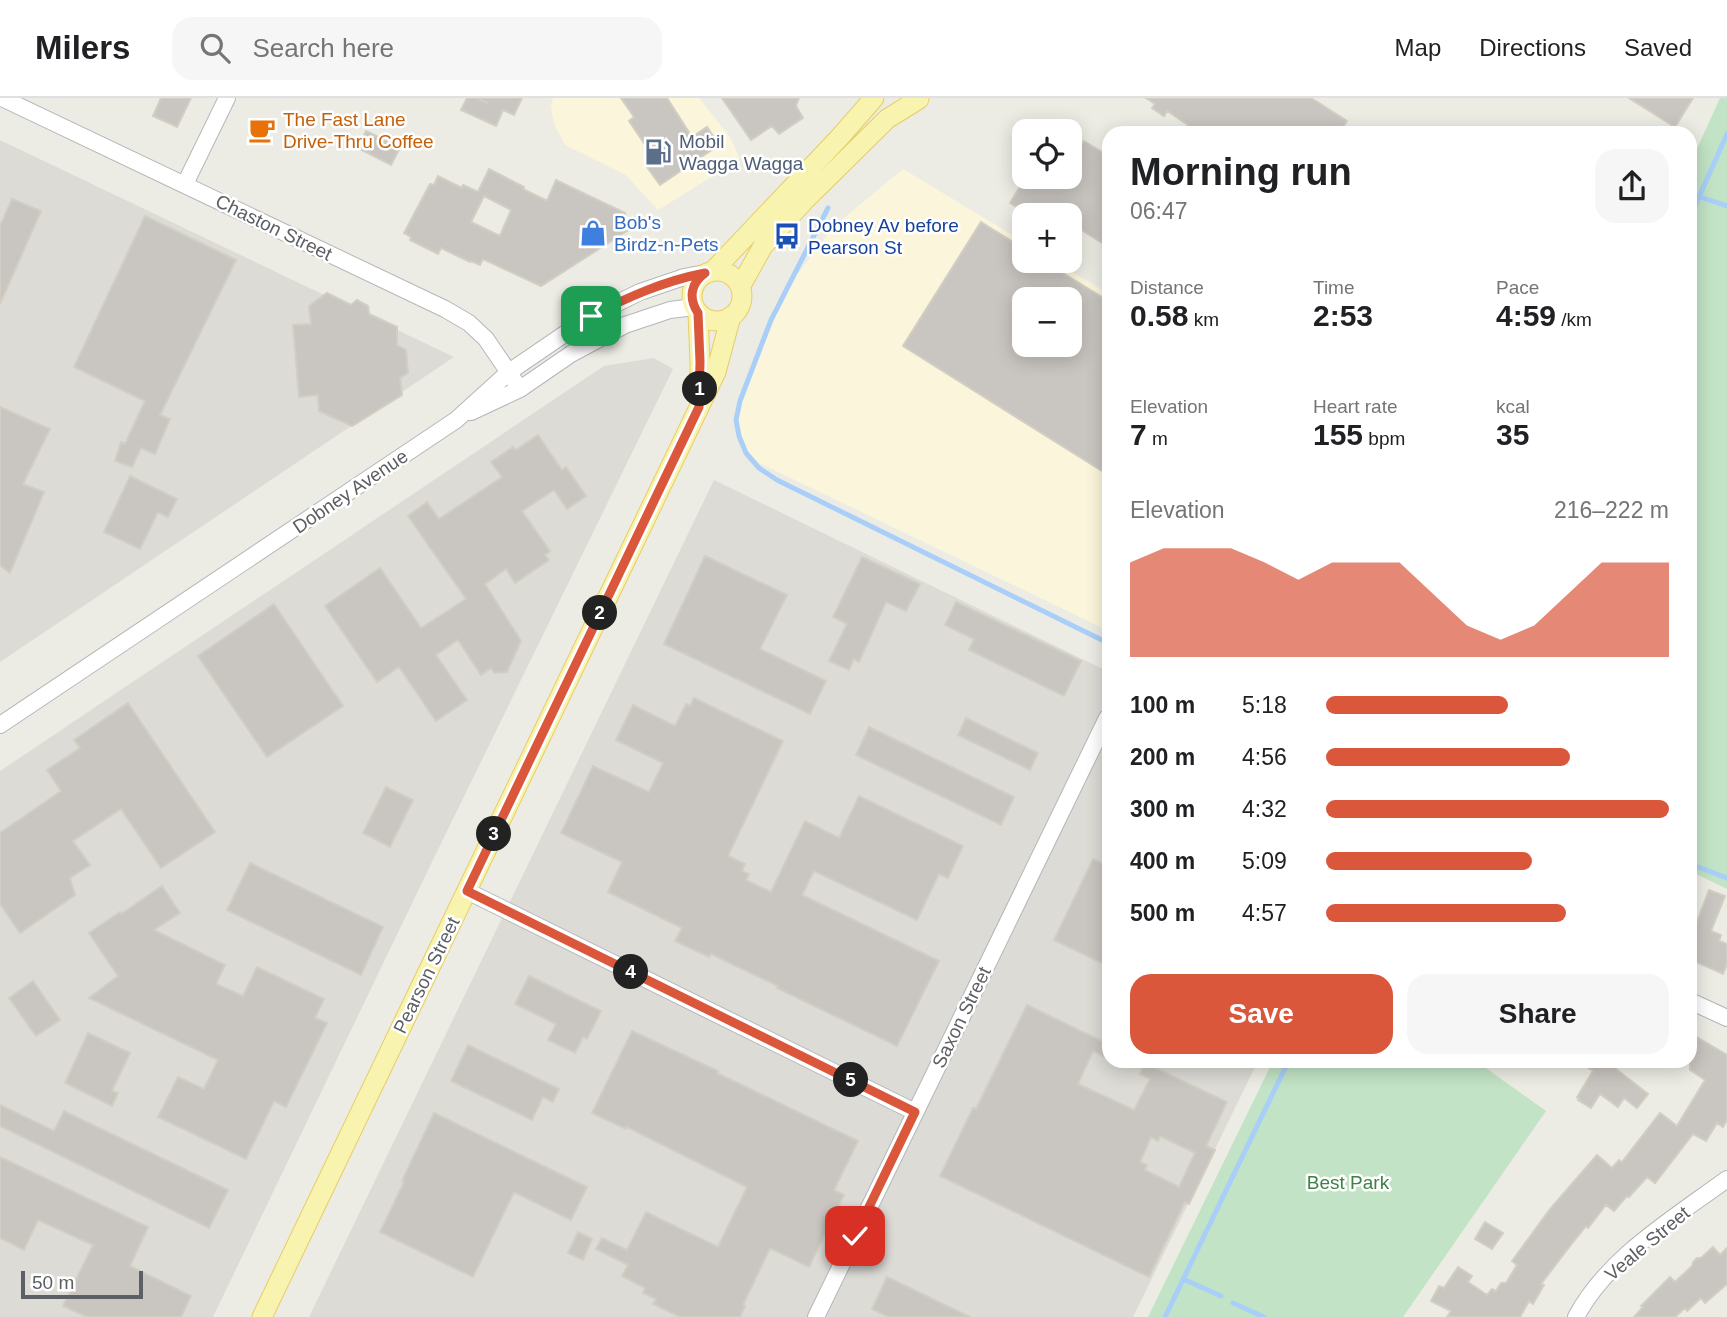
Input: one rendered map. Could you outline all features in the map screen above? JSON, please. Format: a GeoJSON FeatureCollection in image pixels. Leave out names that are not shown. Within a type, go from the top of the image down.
{"type":"FeatureCollection","features":[{"type":"Feature","properties":{"kind":"main road"},"geometry":{"type":"LineString","coordinates":[[709,272],[722,271],[730,274],[740,287],[740,305],[725,320],[710,320],[696,310],[691,292],[699,278],[709,272],[839,138],[874,98]]}},
{"type":"Feature","properties":{"kind":"main road"},"geometry":{"type":"LineString","coordinates":[[740,287],[763,246],[804,201],[887,119],[918,98]]}},
{"type":"Feature","properties":{"kind":"main road","name":"Pearson Street"},"geometry":{"type":"LineString","coordinates":[[696,310],[700,362],[699,407]]}},
{"type":"Feature","properties":{"kind":"main road","name":"Pearson Street"},"geometry":{"type":"LineString","coordinates":[[262,1317],[716,372],[731,316]]}},
{"type":"Feature","properties":{"kind":"street","name":"Chaston Street"},"geometry":{"type":"LineString","coordinates":[[2,98],[445,309],[468,323],[486,339],[520,389]]}},
{"type":"Feature","properties":{"kind":"street"},"geometry":{"type":"LineString","coordinates":[[185,184],[227,98]]}},
{"type":"Feature","properties":{"kind":"street","name":"Dobney Avenue"},"geometry":{"type":"LineString","coordinates":[[0,725],[456,419],[509,372],[591,316],[640,292],[684,277],[709,272]]}},
{"type":"Feature","properties":{"kind":"street"},"geometry":{"type":"LineString","coordinates":[[456,419],[520,389],[571,354],[625,325],[670,310],[696,310]]}},
{"type":"Feature","properties":{"kind":"street","name":"Saxon Street"},"geometry":{"type":"LineString","coordinates":[[816,1317],[1102,728]]}},
{"type":"Feature","properties":{"kind":"street"},"geometry":{"type":"LineString","coordinates":[[467,891],[915,1112]]}},
{"type":"Feature","properties":{"kind":"street"},"geometry":{"type":"LineString","coordinates":[[1697,1004],[1727,1018]]}},
{"type":"Feature","properties":{"kind":"street","name":"Veale Street"},"geometry":{"type":"LineString","coordinates":[[1576,1317],[1584,1302],[1609,1272],[1639,1244],[1727,1179]]}},
{"type":"Feature","properties":{"kind":"shaded area","name":"Mobil Wagga Wagga"},"geometry":{"type":"Polygon","coordinates":[[[553,98],[699,98],[730,137],[740,159],[658,210],[626,175],[565,145],[554,124],[551,106],[553,98]]]}},
{"type":"Feature","properties":{"kind":"shaded area"},"geometry":{"type":"Polygon","coordinates":[[[0,140],[454,357],[0,662],[0,140]]]}},
{"type":"Feature","properties":{"kind":"shaded area"},"geometry":{"type":"Polygon","coordinates":[[[903,169],[1012,235],[1012,273],[1074,273],[1102,290],[1102,628],[745,456],[736,408],[775,304],[833,227],[903,169]]]}},
{"type":"Feature","properties":{"kind":"shaded area"},"geometry":{"type":"Polygon","coordinates":[[[654,358],[673,369],[213,1317],[0,1317],[0,771],[604,366],[654,358]]]}},
{"type":"Feature","properties":{"kind":"shaded area"},"geometry":{"type":"Polygon","coordinates":[[[714,480],[1102,669],[1102,1068],[1255,1068],[1133,1317],[309,1317],[714,480]]]}},
{"type":"Feature","properties":{"kind":"green space"},"geometry":{"type":"Polygon","coordinates":[[[1720,98],[1727,98],[1727,889],[1697,874],[1697,149],[1720,98]]]}},
{"type":"Feature","properties":{"kind":"green space","name":"Best Park"},"geometry":{"type":"Polygon","coordinates":[[[1270,1068],[1486,1068],[1546,1111],[1403,1317],[1148,1317],[1270,1068]]]}},
{"type":"Feature","properties":{"kind":"building"},"geometry":{"type":"Polygon","coordinates":[[[161,98],[191,98],[177,127],[153,116],[161,98]]]}},
{"type":"Feature","properties":{"kind":"building"},"geometry":{"type":"Polygon","coordinates":[[[467,98],[477,98],[488,103],[478,98],[522,98],[514,115],[503,110],[496,126],[461,110],[467,98]]]}},
{"type":"Feature","properties":{"kind":"building"},"geometry":{"type":"Polygon","coordinates":[[[621,98],[667,98],[692,137],[707,127],[719,145],[660,185],[647,167],[656,161],[629,121],[634,117],[621,98]]]}},
{"type":"Feature","properties":{"kind":"building"},"geometry":{"type":"Polygon","coordinates":[[[722,98],[799,98],[796,106],[803,118],[779,134],[772,126],[751,140],[722,98]]]}},
{"type":"Feature","properties":{"kind":"building"},"geometry":{"type":"Polygon","coordinates":[[[1146,98],[1311,98],[1347,121],[1344,126],[1187,126],[1167,111],[1164,116],[1152,108],[1155,104],[1146,98]]]}},
{"type":"Feature","properties":{"kind":"building"},"geometry":{"type":"Polygon","coordinates":[[[1629,98],[1693,98],[1673,126],[1629,98]]]}},
{"type":"Feature","properties":{"kind":"building"},"geometry":{"type":"Polygon","coordinates":[[[366,131],[400,148],[391,165],[358,148],[366,131]]]}},
{"type":"Feature","properties":{"kind":"building"},"geometry":{"type":"Polygon","coordinates":[[[1084,141],[1102,152],[1102,243],[1082,230],[1082,203],[1010,203],[1019,189],[1082,189],[1082,144],[1084,141]]]}},
{"type":"Feature","properties":{"kind":"building"},"geometry":{"type":"Polygon","coordinates":[[[489,169],[547,201],[556,180],[625,213],[627,231],[541,286],[483,259],[480,265],[441,248],[438,254],[410,240],[411,237],[404,233],[430,184],[434,185],[438,176],[462,188],[463,185],[478,192],[489,169]],[[484,196],[471,222],[500,236],[511,210],[484,196]]]}},
{"type":"Feature","properties":{"kind":"building"},"geometry":{"type":"Polygon","coordinates":[[[12,199],[41,211],[0,304],[0,226],[12,199]]]}},
{"type":"Feature","properties":{"kind":"building"},"geometry":{"type":"Polygon","coordinates":[[[145,216],[236,260],[160,415],[170,419],[155,454],[141,448],[132,467],[115,461],[121,442],[125,444],[145,401],[74,367],[145,216]]]}},
{"type":"Feature","properties":{"kind":"building"},"geometry":{"type":"Polygon","coordinates":[[[981,222],[1012,241],[1012,273],[1063,273],[1102,297],[1102,471],[903,346],[981,222]]]}},
{"type":"Feature","properties":{"kind":"building"},"geometry":{"type":"Polygon","coordinates":[[[327,293],[351,305],[357,300],[368,306],[369,314],[397,327],[397,345],[406,350],[408,373],[400,378],[402,395],[352,426],[319,411],[318,395],[299,397],[293,325],[311,324],[309,306],[327,293]]]}},
{"type":"Feature","properties":{"kind":"building"},"geometry":{"type":"Polygon","coordinates":[[[0,407],[50,429],[23,484],[44,492],[10,573],[0,565],[0,407]]]}},
{"type":"Feature","properties":{"kind":"building"},"geometry":{"type":"Polygon","coordinates":[[[538,435],[562,470],[566,467],[586,496],[567,509],[554,490],[522,511],[550,551],[545,555],[549,560],[515,583],[506,569],[485,584],[521,641],[507,672],[494,673],[491,668],[481,675],[458,640],[436,655],[467,700],[436,721],[399,667],[377,682],[325,606],[380,568],[421,628],[466,599],[408,516],[427,502],[439,519],[502,477],[491,462],[538,435]]]}},
{"type":"Feature","properties":{"kind":"building"},"geometry":{"type":"Polygon","coordinates":[[[130,476],[177,499],[168,517],[158,512],[140,549],[104,532],[130,476]]]}},
{"type":"Feature","properties":{"kind":"building"},"geometry":{"type":"Polygon","coordinates":[[[705,556],[787,595],[760,649],[826,681],[810,714],[664,644],[705,556]]]}},
{"type":"Feature","properties":{"kind":"building"},"geometry":{"type":"Polygon","coordinates":[[[862,557],[920,584],[906,611],[886,602],[859,662],[854,659],[849,670],[829,661],[847,624],[833,617],[862,557]]]}},
{"type":"Feature","properties":{"kind":"building"},"geometry":{"type":"Polygon","coordinates":[[[956,602],[1081,661],[1064,696],[969,650],[974,639],[945,625],[956,602]]]}},
{"type":"Feature","properties":{"kind":"building"},"geometry":{"type":"Polygon","coordinates":[[[274,604],[343,706],[267,757],[198,656],[274,604]]]}},
{"type":"Feature","properties":{"kind":"building"},"geometry":{"type":"Polygon","coordinates":[[[694,698],[783,741],[728,856],[745,864],[742,871],[749,874],[746,880],[771,892],[805,821],[839,838],[859,796],[963,846],[948,878],[939,874],[917,920],[814,871],[802,895],[939,961],[897,1046],[711,954],[709,957],[675,941],[682,928],[608,892],[622,862],[561,833],[593,766],[649,792],[663,763],[616,740],[633,705],[675,726],[686,704],[690,706],[694,698]]]}},
{"type":"Feature","properties":{"kind":"building"},"geometry":{"type":"Polygon","coordinates":[[[128,703],[215,832],[161,868],[121,809],[73,841],[90,865],[70,878],[75,895],[20,933],[0,904],[0,833],[61,791],[47,770],[80,748],[74,740],[128,703]]]}},
{"type":"Feature","properties":{"kind":"building"},"geometry":{"type":"Polygon","coordinates":[[[966,718],[1038,753],[1030,770],[958,735],[966,718]]]}},
{"type":"Feature","properties":{"kind":"building"},"geometry":{"type":"Polygon","coordinates":[[[869,727],[1014,797],[1001,825],[856,755],[869,727]]]}},
{"type":"Feature","properties":{"kind":"building"},"geometry":{"type":"Polygon","coordinates":[[[386,787],[413,800],[390,847],[363,833],[386,787]]]}},
{"type":"Feature","properties":{"kind":"building"},"geometry":{"type":"Polygon","coordinates":[[[1093,859],[1102,863],[1102,963],[1054,940],[1093,859]]]}},
{"type":"Feature","properties":{"kind":"building"},"geometry":{"type":"Polygon","coordinates":[[[250,863],[383,927],[361,975],[227,910],[250,863]]]}},
{"type":"Feature","properties":{"kind":"building"},"geometry":{"type":"Polygon","coordinates":[[[162,886],[180,913],[154,930],[225,965],[216,984],[243,996],[257,967],[324,999],[315,1018],[327,1023],[310,1058],[286,1107],[274,1101],[246,1159],[158,1117],[178,1077],[204,1089],[218,1060],[89,998],[118,976],[89,933],[162,886]]]}},
{"type":"Feature","properties":{"kind":"building"},"geometry":{"type":"Polygon","coordinates":[[[1709,890],[1725,896],[1711,931],[1721,935],[1719,941],[1727,944],[1727,964],[1723,974],[1697,962],[1697,922],[1709,890]]]}},
{"type":"Feature","properties":{"kind":"building"},"geometry":{"type":"Polygon","coordinates":[[[529,976],[601,1011],[587,1039],[583,1037],[575,1053],[548,1040],[556,1024],[515,1004],[529,976]]]}},
{"type":"Feature","properties":{"kind":"building"},"geometry":{"type":"Polygon","coordinates":[[[33,981],[60,1020],[36,1036],[9,998],[33,981]]]}},
{"type":"Feature","properties":{"kind":"building"},"geometry":{"type":"Polygon","coordinates":[[[1027,1005],[1102,1041],[1102,1056],[1093,1051],[1078,1084],[1134,1110],[1150,1079],[1140,1074],[1143,1068],[1156,1068],[1227,1102],[1206,1146],[1215,1150],[1189,1204],[1185,1202],[1149,1277],[940,1176],[973,1108],[976,1109],[1027,1005]],[[1160,1136],[1158,1141],[1151,1137],[1140,1162],[1147,1165],[1145,1170],[1179,1187],[1195,1153],[1160,1136]]]}},
{"type":"Feature","properties":{"kind":"building"},"geometry":{"type":"Polygon","coordinates":[[[632,1031],[858,1141],[834,1190],[844,1195],[809,1267],[770,1248],[740,1317],[680,1317],[653,1304],[656,1299],[643,1293],[645,1288],[622,1276],[628,1265],[596,1249],[602,1238],[627,1250],[646,1212],[718,1247],[747,1187],[627,1127],[626,1129],[592,1113],[632,1031]]]}},
{"type":"Feature","properties":{"kind":"building"},"geometry":{"type":"Polygon","coordinates":[[[88,1033],[130,1053],[112,1091],[118,1093],[112,1106],[65,1083],[88,1033]]]}},
{"type":"Feature","properties":{"kind":"building"},"geometry":{"type":"Polygon","coordinates":[[[1697,1037],[1727,1055],[1727,1120],[1723,1127],[1717,1123],[1706,1141],[1693,1134],[1655,1183],[1647,1177],[1614,1211],[1606,1205],[1573,1242],[1541,1284],[1544,1285],[1533,1304],[1529,1301],[1520,1317],[1447,1317],[1451,1311],[1431,1301],[1439,1286],[1444,1288],[1458,1267],[1472,1276],[1468,1282],[1487,1295],[1492,1289],[1496,1291],[1501,1283],[1506,1283],[1517,1265],[1512,1261],[1550,1209],[1597,1155],[1612,1168],[1619,1160],[1622,1162],[1660,1113],[1677,1126],[1705,1080],[1690,1070],[1697,1068],[1697,1037]]]}},
{"type":"Feature","properties":{"kind":"building"},"geometry":{"type":"Polygon","coordinates":[[[468,1045],[559,1089],[553,1102],[543,1097],[532,1120],[451,1081],[468,1045]]]}},
{"type":"Feature","properties":{"kind":"building"},"geometry":{"type":"Polygon","coordinates":[[[1588,1068],[1617,1068],[1648,1094],[1637,1108],[1624,1098],[1618,1107],[1600,1094],[1591,1108],[1577,1097],[1593,1071],[1588,1068]]]}},
{"type":"Feature","properties":{"kind":"building"},"geometry":{"type":"Polygon","coordinates":[[[0,1105],[54,1131],[64,1111],[228,1190],[209,1228],[0,1126],[0,1105]]]}},
{"type":"Feature","properties":{"kind":"building"},"geometry":{"type":"Polygon","coordinates":[[[434,1113],[587,1187],[571,1220],[514,1192],[473,1277],[380,1232],[434,1113]]]}},
{"type":"Feature","properties":{"kind":"building"},"geometry":{"type":"Polygon","coordinates":[[[0,1157],[148,1227],[130,1266],[191,1296],[181,1317],[87,1317],[63,1306],[93,1245],[38,1220],[24,1250],[0,1238],[0,1157]]]}},
{"type":"Feature","properties":{"kind":"building"},"geometry":{"type":"Polygon","coordinates":[[[1485,1222],[1503,1233],[1492,1249],[1475,1239],[1485,1222]]]}},
{"type":"Feature","properties":{"kind":"building"},"geometry":{"type":"Polygon","coordinates":[[[578,1232],[592,1239],[583,1260],[568,1253],[578,1232]]]}},
{"type":"Feature","properties":{"kind":"building"},"geometry":{"type":"Polygon","coordinates":[[[1713,1247],[1720,1255],[1727,1248],[1727,1284],[1705,1303],[1701,1298],[1687,1311],[1685,1308],[1675,1317],[1634,1317],[1643,1307],[1641,1306],[1670,1277],[1675,1282],[1697,1258],[1701,1258],[1713,1247]]]}},
{"type":"Feature","properties":{"kind":"building"},"geometry":{"type":"Polygon","coordinates":[[[887,1277],[970,1317],[888,1317],[872,1309],[887,1277]]]}},
{"type":"Feature","properties":{"kind":"waterway"},"geometry":{"type":"LineString","coordinates":[[1697,201],[1727,134]]}},
{"type":"Feature","properties":{"kind":"waterway"},"geometry":{"type":"LineString","coordinates":[[1700,197],[1727,206]]}},
{"type":"Feature","properties":{"kind":"waterway"},"geometry":{"type":"LineString","coordinates":[[828,208],[771,320],[740,401],[736,420],[746,453],[759,468],[777,480],[1102,640]]}},
{"type":"Feature","properties":{"kind":"waterway"},"geometry":{"type":"LineString","coordinates":[[1697,867],[1727,878]]}},
{"type":"Feature","properties":{"kind":"waterway"},"geometry":{"type":"LineString","coordinates":[[1165,1317],[1285,1068]]}},
{"type":"Feature","properties":{"kind":"waterway"},"geometry":{"type":"LineString","coordinates":[[1183,1279],[1221,1296]]}},
{"type":"Feature","properties":{"kind":"waterway"},"geometry":{"type":"LineString","coordinates":[[1233,1303],[1264,1317]]}},
{"type":"Feature","properties":{"kind":"place","name":"The Fast Lane Drive-Thru Coffee"},"geometry":{"type":"Point","coordinates":[262,130]}},
{"type":"Feature","properties":{"kind":"place","name":"Mobil Wagga Wagga"},"geometry":{"type":"Point","coordinates":[658,152]}},
{"type":"Feature","properties":{"kind":"place","name":"Bob's Birdz-n-Pets"},"geometry":{"type":"Point","coordinates":[593,233]}},
{"type":"Feature","properties":{"kind":"place","name":"Dobney Av before Pearson St"},"geometry":{"type":"Point","coordinates":[787,236]}},
{"type":"Feature","properties":{"kind":"route"},"geometry":{"type":"LineString","coordinates":[[591,316],[640,292],[705,273],[694,284],[691,292],[698,313],[699,407],[467,891],[915,1112],[855,1236]]}}]}
